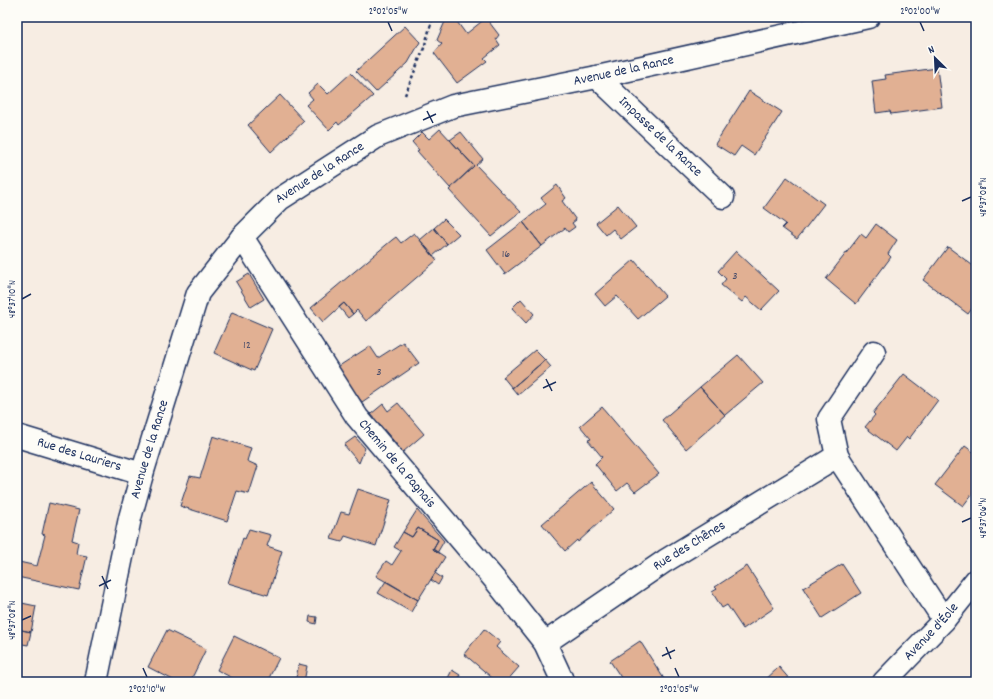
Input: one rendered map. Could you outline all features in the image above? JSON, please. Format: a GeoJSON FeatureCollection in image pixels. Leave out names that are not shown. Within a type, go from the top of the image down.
{"type":"FeatureCollection","features":[{"type":"Feature","properties":{"kind":"street","name":"Avenue de la Rance"},"geometry":{"type":"LineString","coordinates":[[96,682],[130,518],[142,474],[198,293],[242,237],[280,199],[378,136],[453,106],[596,77],[868,17]]}},
{"type":"Feature","properties":{"kind":"street","name":"Impasse de la Rance"},"geometry":{"type":"LineString","coordinates":[[596,77],[723,197]]}},
{"type":"Feature","properties":{"kind":"street","name":"Chemin de la Pagnais"},"geometry":{"type":"LineString","coordinates":[[242,237],[357,417],[495,580],[545,643],[563,682]]}},
{"type":"Feature","properties":{"kind":"street"},"geometry":{"type":"LineString","coordinates":[[874,352],[829,419],[837,456],[944,620]]}},
{"type":"Feature","properties":{"kind":"street","name":"Rue des Lauriers"},"geometry":{"type":"LineString","coordinates":[[17,436],[142,474]]}},
{"type":"Feature","properties":{"kind":"street","name":"Rue des Chênes"},"geometry":{"type":"LineString","coordinates":[[545,643],[664,561],[837,456]]}},
{"type":"Feature","properties":{"kind":"street","name":"Avenue d'Éole"},"geometry":{"type":"LineString","coordinates":[[884,682],[944,620],[976,580]]}},
{"type":"Feature","properties":{"kind":"path"},"geometry":{"type":"LineString","coordinates":[[390,131],[424,48],[433,17]]}},
{"type":"Feature","properties":{"kind":"building"},"geometry":{"type":"Polygon","coordinates":[[[447,17],[456,17],[455,19],[466,34],[486,18],[499,35],[496,39],[500,45],[484,58],[487,61],[457,83],[434,53],[442,44],[437,40],[447,17]]]}},
{"type":"Feature","properties":{"kind":"building"},"geometry":{"type":"Polygon","coordinates":[[[405,26],[420,42],[408,63],[376,92],[356,71],[405,26]]]}},
{"type":"Feature","properties":{"kind":"building"},"geometry":{"type":"Polygon","coordinates":[[[937,68],[942,107],[891,114],[890,111],[876,113],[872,81],[886,79],[885,75],[937,68]]]}},
{"type":"Feature","properties":{"kind":"building"},"geometry":{"type":"Polygon","coordinates":[[[351,73],[373,96],[339,125],[337,122],[329,130],[306,105],[313,99],[308,93],[318,84],[328,94],[351,73]]]}},
{"type":"Feature","properties":{"kind":"building"},"geometry":{"type":"Polygon","coordinates":[[[749,91],[782,112],[754,155],[741,146],[734,156],[715,144],[749,91]]]}},
{"type":"Feature","properties":{"kind":"building"},"geometry":{"type":"Polygon","coordinates":[[[280,95],[304,121],[271,152],[248,125],[280,95]]]}},
{"type":"Feature","properties":{"kind":"building"},"geometry":{"type":"Polygon","coordinates":[[[440,129],[474,166],[450,188],[417,151],[419,150],[412,142],[422,132],[429,139],[440,129]]]}},
{"type":"Feature","properties":{"kind":"building"},"geometry":{"type":"Polygon","coordinates":[[[461,132],[483,159],[476,165],[521,212],[491,236],[449,190],[474,166],[450,140],[461,132]]]}},
{"type":"Feature","properties":{"kind":"building"},"geometry":{"type":"Polygon","coordinates":[[[787,177],[824,204],[797,239],[782,228],[786,224],[764,208],[787,177]]]}},
{"type":"Feature","properties":{"kind":"building"},"geometry":{"type":"Polygon","coordinates":[[[557,185],[566,198],[562,201],[576,220],[572,223],[575,227],[568,232],[565,228],[542,246],[523,222],[546,204],[541,198],[557,185]]]}},
{"type":"Feature","properties":{"kind":"building"},"geometry":{"type":"Polygon","coordinates":[[[618,205],[636,227],[621,239],[613,229],[606,235],[596,223],[618,205]]]}},
{"type":"Feature","properties":{"kind":"building"},"geometry":{"type":"Polygon","coordinates":[[[444,219],[459,234],[447,244],[434,228],[444,219]]]}},
{"type":"Feature","properties":{"kind":"building"},"geometry":{"type":"Polygon","coordinates":[[[523,222],[542,246],[505,274],[487,250],[523,222]]]}},
{"type":"Feature","properties":{"kind":"building"},"geometry":{"type":"Polygon","coordinates":[[[876,224],[897,240],[888,254],[891,257],[856,304],[826,279],[861,234],[866,238],[876,224]]]}},
{"type":"Feature","properties":{"kind":"building"},"geometry":{"type":"Polygon","coordinates":[[[434,228],[447,244],[433,256],[420,240],[434,228]]]}},
{"type":"Feature","properties":{"kind":"building"},"geometry":{"type":"Polygon","coordinates":[[[414,233],[437,260],[366,321],[357,310],[353,314],[344,303],[323,322],[311,308],[396,237],[401,243],[414,233]]]}},
{"type":"Feature","properties":{"kind":"building"},"geometry":{"type":"Polygon","coordinates":[[[948,247],[976,268],[976,303],[968,314],[923,280],[948,247]]]}},
{"type":"Feature","properties":{"kind":"building"},"geometry":{"type":"Polygon","coordinates":[[[736,251],[779,291],[761,310],[746,297],[742,302],[721,285],[726,279],[718,271],[736,251]]]}},
{"type":"Feature","properties":{"kind":"building"},"geometry":{"type":"Polygon","coordinates":[[[634,260],[665,296],[638,319],[617,296],[605,306],[595,294],[634,260]]]}},
{"type":"Feature","properties":{"kind":"building"},"geometry":{"type":"Polygon","coordinates":[[[249,274],[264,299],[251,307],[236,282],[249,274]]]}},
{"type":"Feature","properties":{"kind":"building"},"geometry":{"type":"Polygon","coordinates":[[[521,299],[534,314],[526,323],[512,308],[521,299]]]}},
{"type":"Feature","properties":{"kind":"building"},"geometry":{"type":"Polygon","coordinates":[[[344,303],[353,314],[348,318],[339,307],[344,303]]]}},
{"type":"Feature","properties":{"kind":"building"},"geometry":{"type":"Polygon","coordinates":[[[232,312],[272,329],[254,371],[214,353],[232,312]]]}},
{"type":"Feature","properties":{"kind":"building"},"geometry":{"type":"Polygon","coordinates":[[[403,342],[419,363],[362,402],[336,368],[370,346],[378,358],[403,342]]]}},
{"type":"Feature","properties":{"kind":"building"},"geometry":{"type":"Polygon","coordinates":[[[535,350],[545,360],[512,388],[503,377],[535,350]]]}},
{"type":"Feature","properties":{"kind":"building"},"geometry":{"type":"Polygon","coordinates":[[[738,355],[763,383],[725,415],[700,387],[738,355]]]}},
{"type":"Feature","properties":{"kind":"building"},"geometry":{"type":"Polygon","coordinates":[[[545,360],[551,367],[518,395],[512,388],[545,360]]]}},
{"type":"Feature","properties":{"kind":"building"},"geometry":{"type":"Polygon","coordinates":[[[904,374],[938,400],[909,439],[907,437],[896,451],[865,427],[875,415],[873,413],[904,374]]]}},
{"type":"Feature","properties":{"kind":"building"},"geometry":{"type":"Polygon","coordinates":[[[700,387],[725,415],[686,449],[662,420],[700,387]]]}},
{"type":"Feature","properties":{"kind":"building"},"geometry":{"type":"Polygon","coordinates":[[[398,403],[424,434],[403,452],[371,414],[383,404],[388,411],[398,403]]]}},
{"type":"Feature","properties":{"kind":"building"},"geometry":{"type":"Polygon","coordinates":[[[602,407],[659,474],[635,492],[627,483],[617,491],[595,464],[602,457],[588,440],[591,439],[580,426],[602,407]]]}},
{"type":"Feature","properties":{"kind":"building"},"geometry":{"type":"Polygon","coordinates":[[[213,436],[251,448],[247,461],[258,466],[249,494],[237,491],[227,521],[180,506],[190,476],[200,478],[213,436]]]}},
{"type":"Feature","properties":{"kind":"building"},"geometry":{"type":"Polygon","coordinates":[[[355,437],[365,448],[359,463],[344,445],[355,437]]]}},
{"type":"Feature","properties":{"kind":"building"},"geometry":{"type":"Polygon","coordinates":[[[965,446],[976,454],[976,489],[963,506],[935,485],[965,446]]]}},
{"type":"Feature","properties":{"kind":"building"},"geometry":{"type":"Polygon","coordinates":[[[591,482],[614,509],[578,542],[577,540],[565,551],[542,524],[591,482]]]}},
{"type":"Feature","properties":{"kind":"building"},"geometry":{"type":"Polygon","coordinates":[[[358,489],[391,500],[376,546],[345,536],[342,542],[331,539],[341,512],[349,514],[358,489]]]}},
{"type":"Feature","properties":{"kind":"building"},"geometry":{"type":"Polygon","coordinates":[[[49,503],[79,510],[72,540],[78,542],[76,554],[87,556],[79,590],[17,577],[19,562],[37,566],[45,535],[42,534],[49,503]]]}},
{"type":"Feature","properties":{"kind":"building"},"geometry":{"type":"Polygon","coordinates":[[[417,510],[444,541],[437,553],[433,549],[438,540],[418,528],[412,537],[403,532],[417,510]]]}},
{"type":"Feature","properties":{"kind":"building"},"geometry":{"type":"Polygon","coordinates":[[[418,528],[438,540],[433,549],[445,557],[418,600],[376,576],[386,561],[392,565],[401,551],[394,547],[403,532],[412,537],[418,528]]]}},
{"type":"Feature","properties":{"kind":"building"},"geometry":{"type":"Polygon","coordinates":[[[249,529],[271,535],[267,546],[282,551],[268,595],[228,583],[243,538],[245,539],[249,529]]]}},
{"type":"Feature","properties":{"kind":"building"},"geometry":{"type":"Polygon","coordinates":[[[842,564],[861,593],[822,618],[803,588],[842,564]]]}},
{"type":"Feature","properties":{"kind":"building"},"geometry":{"type":"Polygon","coordinates":[[[747,566],[774,608],[743,629],[727,605],[722,608],[712,592],[717,589],[715,587],[747,566]]]}},
{"type":"Feature","properties":{"kind":"building"},"geometry":{"type":"Polygon","coordinates":[[[435,573],[442,578],[438,585],[431,580],[435,573]]]}},
{"type":"Feature","properties":{"kind":"building"},"geometry":{"type":"Polygon","coordinates":[[[386,581],[418,600],[411,612],[378,593],[386,581]]]}},
{"type":"Feature","properties":{"kind":"building"},"geometry":{"type":"Polygon","coordinates":[[[17,602],[36,606],[31,632],[17,629],[17,602]]]}},
{"type":"Feature","properties":{"kind":"building"},"geometry":{"type":"Polygon","coordinates":[[[310,616],[317,617],[316,624],[309,622],[310,616]]]}},
{"type":"Feature","properties":{"kind":"building"},"geometry":{"type":"Polygon","coordinates":[[[17,629],[31,632],[28,645],[17,643],[17,629]]]}},
{"type":"Feature","properties":{"kind":"building"},"geometry":{"type":"Polygon","coordinates":[[[484,629],[500,642],[496,647],[519,667],[506,682],[497,682],[464,654],[484,629]]]}},
{"type":"Feature","properties":{"kind":"building"},"geometry":{"type":"Polygon","coordinates":[[[167,630],[206,649],[190,682],[177,682],[148,667],[167,630]]]}},
{"type":"Feature","properties":{"kind":"building"},"geometry":{"type":"Polygon","coordinates":[[[234,636],[279,658],[267,682],[240,682],[217,670],[234,636]]]}},
{"type":"Feature","properties":{"kind":"building"},"geometry":{"type":"Polygon","coordinates":[[[640,641],[666,682],[624,682],[610,661],[640,641]]]}},
{"type":"Feature","properties":{"kind":"building"},"geometry":{"type":"Polygon","coordinates":[[[299,664],[307,666],[304,682],[295,682],[299,664]]]}},
{"type":"Feature","properties":{"kind":"building"},"geometry":{"type":"Polygon","coordinates":[[[779,667],[792,682],[763,682],[779,667]]]}},
{"type":"Feature","properties":{"kind":"building"},"geometry":{"type":"Polygon","coordinates":[[[452,670],[460,675],[457,682],[446,682],[452,670]]]}}]}
